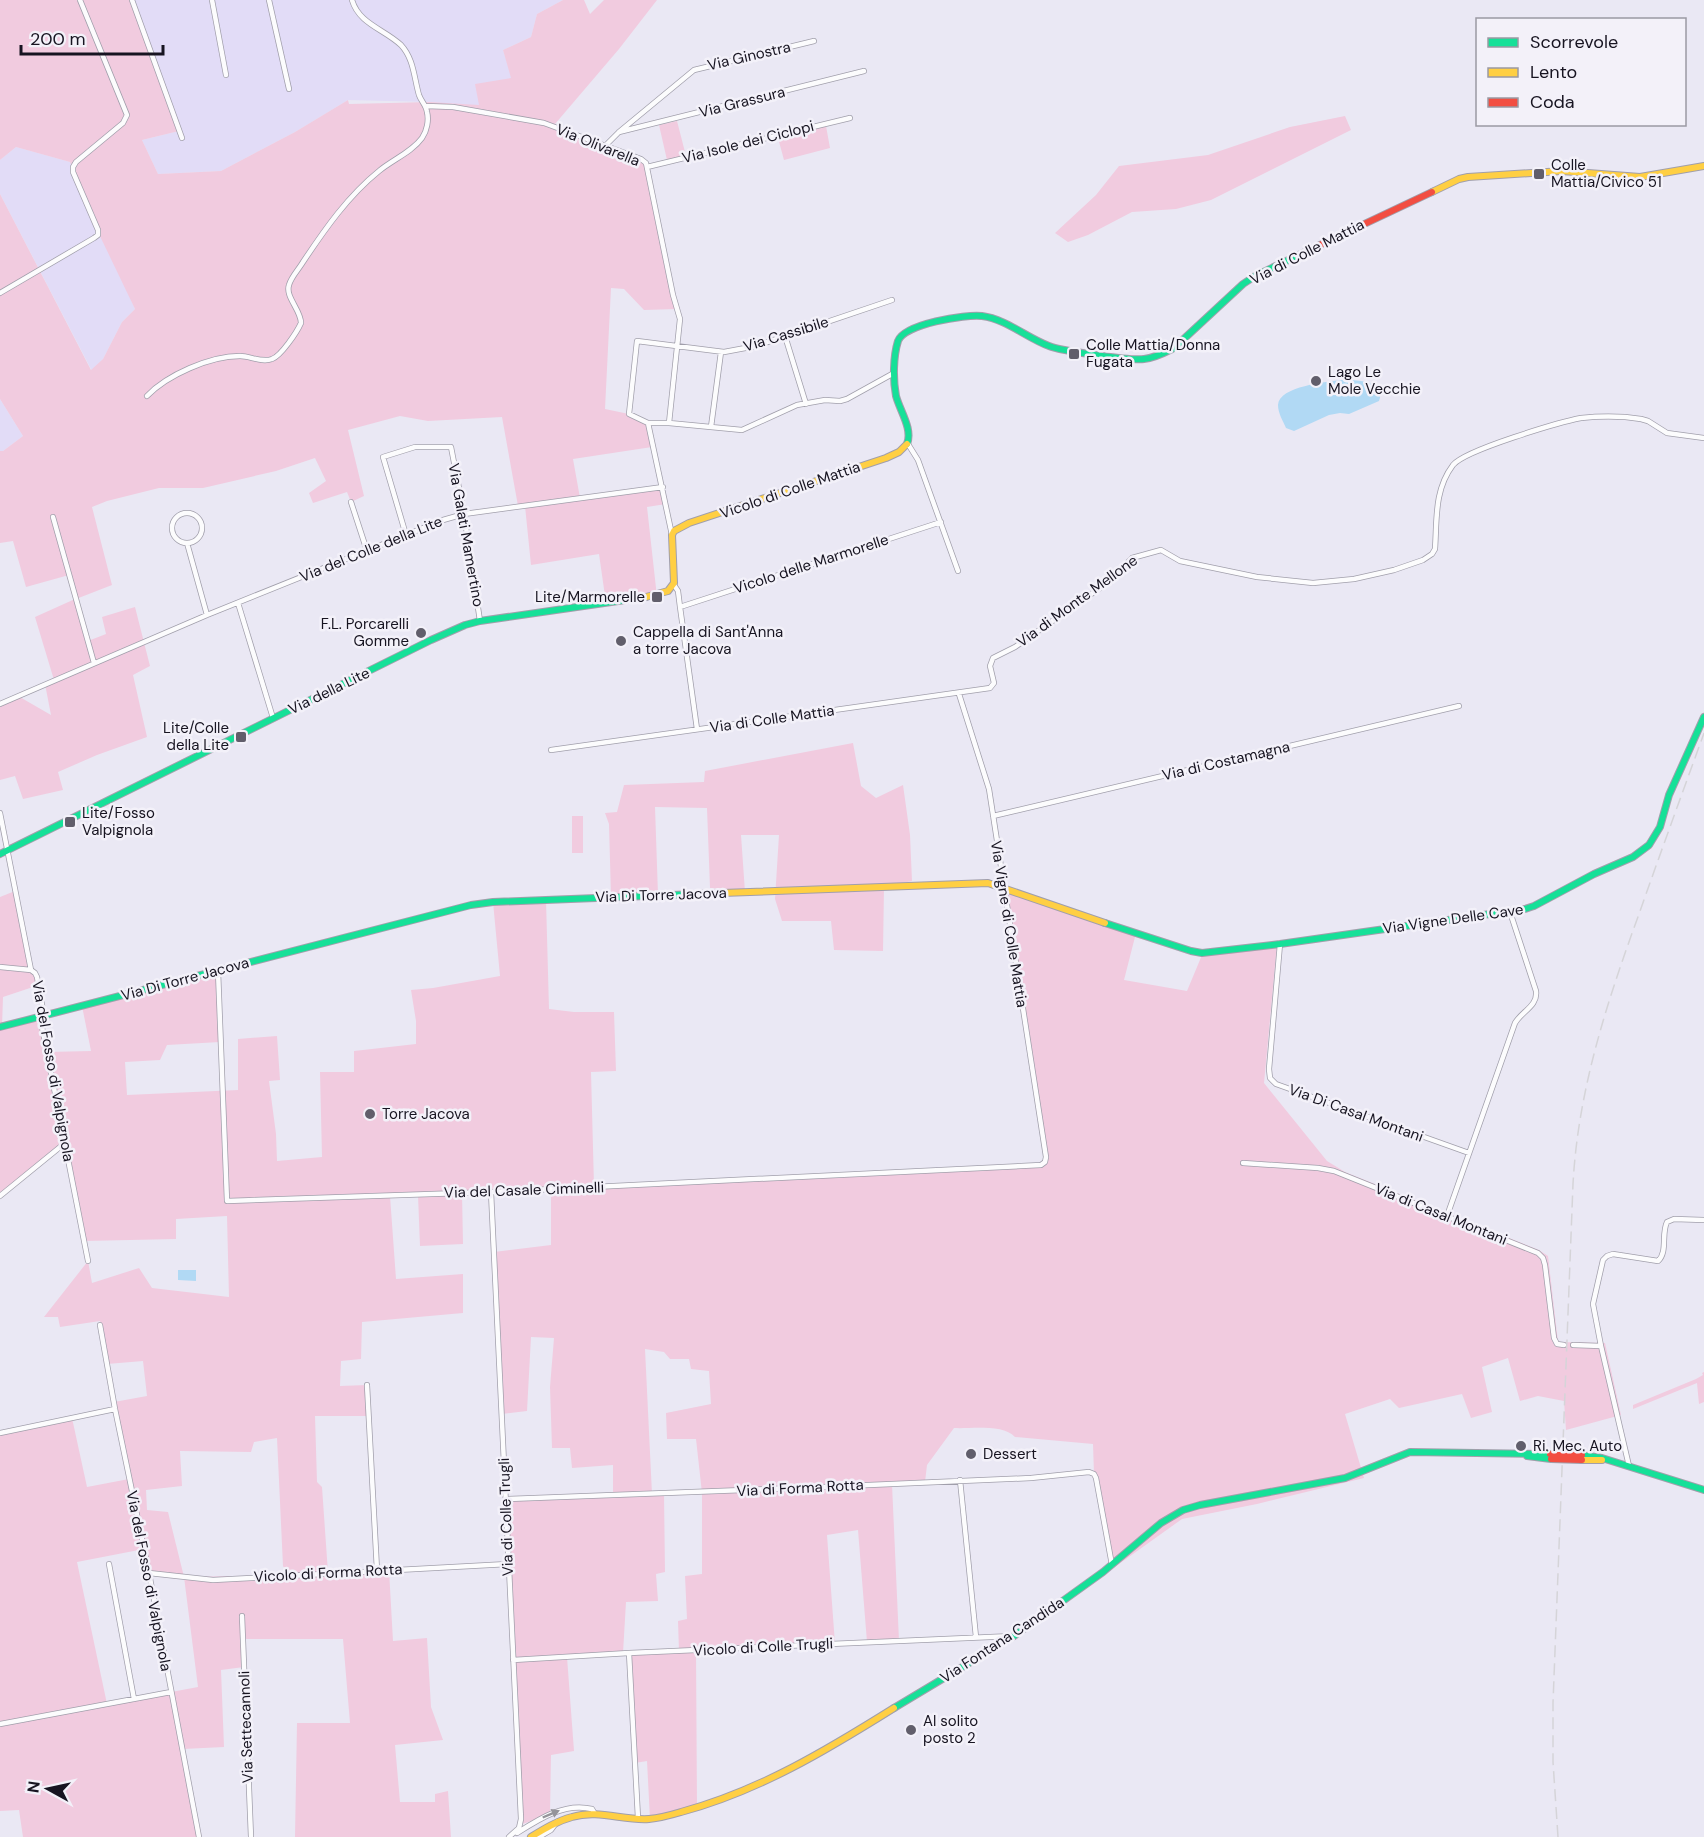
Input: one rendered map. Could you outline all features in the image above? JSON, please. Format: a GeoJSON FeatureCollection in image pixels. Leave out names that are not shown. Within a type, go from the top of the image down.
{"type":"FeatureCollection","features":[{"type":"Feature","properties":{"kind":"street"},"geometry":{"type":"LineString","coordinates":[[0,293],[98,235],[73,167],[123,123],[127,116],[80,0]]}},
{"type":"Feature","properties":{"kind":"street"},"geometry":{"type":"LineString","coordinates":[[132,0],[182,138]]}},
{"type":"Feature","properties":{"kind":"street"},"geometry":{"type":"LineString","coordinates":[[212,0],[226,75]]}},
{"type":"Feature","properties":{"kind":"street"},"geometry":{"type":"LineString","coordinates":[[269,0],[289,89]]}},
{"type":"Feature","properties":{"kind":"street"},"geometry":{"type":"LineString","coordinates":[[147,396],[165,382],[206,363],[238,356],[268,360],[278,355],[301,323],[300,315],[289,291],[290,282],[324,231],[356,192],[379,170],[422,138],[427,122],[426,106],[420,97],[406,51],[396,41],[359,16],[352,0]]}},
{"type":"Feature","properties":{"kind":"street","name":"Via Ginostra"},"geometry":{"type":"LineString","coordinates":[[605,146],[694,70],[814,41]]}},
{"type":"Feature","properties":{"kind":"street","name":"Via Grassura"},"geometry":{"type":"LineString","coordinates":[[620,132],[864,71]]}},
{"type":"Feature","properties":{"kind":"street","name":"Via Olivarella"},"geometry":{"type":"LineString","coordinates":[[426,106],[453,107],[544,123],[641,159],[647,167],[673,296],[680,319],[669,423]]}},
{"type":"Feature","properties":{"kind":"street","name":"Via Isole dei Ciclopi"},"geometry":{"type":"LineString","coordinates":[[647,167],[850,118]]}},
{"type":"Feature","properties":{"kind":"street","name":"Via di Colle Mattia"},"geometry":{"type":"LineString","coordinates":[[958,571],[918,460],[908,444],[909,435],[897,397],[894,373],[896,344],[903,333],[926,324],[968,316],[983,316],[992,318],[1040,343],[1059,349],[1134,359],[1150,358],[1168,352],[1176,346],[1255,276],[1462,178],[1559,171],[1640,177],[1704,166]]}},
{"type":"Feature","properties":{"kind":"street","name":"Via Cassibile"},"geometry":{"type":"LineString","coordinates":[[648,423],[629,414],[637,341],[721,352],[756,346],[892,300]]}},
{"type":"Feature","properties":{"kind":"street"},"geometry":{"type":"LineString","coordinates":[[785,336],[806,404]]}},
{"type":"Feature","properties":{"kind":"street"},"geometry":{"type":"LineString","coordinates":[[711,427],[721,352]]}},
{"type":"Feature","properties":{"kind":"street"},"geometry":{"type":"LineString","coordinates":[[697,729],[678,591],[674,585],[672,534],[648,423],[742,430],[798,405],[847,399],[894,373]]}},
{"type":"Feature","properties":{"kind":"street","name":"Via di Monte Mellone"},"geometry":{"type":"LineString","coordinates":[[993,686],[990,664],[993,658],[1017,646],[1110,581],[1132,558],[1156,550],[1164,551],[1180,561],[1251,576],[1307,583],[1366,577],[1416,563],[1434,553],[1441,486],[1455,462],[1478,450],[1586,418],[1641,419],[1666,433],[1704,438]]}},
{"type":"Feature","properties":{"kind":"street","name":"Vicolo di Colle Mattia"},"geometry":{"type":"LineString","coordinates":[[672,534],[689,523],[893,455],[908,444]]}},
{"type":"Feature","properties":{"kind":"street","name":"Via Galati Mamertino"},"geometry":{"type":"LineString","coordinates":[[406,535],[383,457],[416,447],[451,447],[464,514],[480,621]]}},
{"type":"Feature","properties":{"kind":"street","name":"Via del Colle della Lite"},"geometry":{"type":"LineString","coordinates":[[0,704],[207,615],[443,520],[464,514],[663,487]]}},
{"type":"Feature","properties":{"kind":"street"},"geometry":{"type":"LineString","coordinates":[[351,502],[367,550]]}},
{"type":"Feature","properties":{"kind":"street"},"geometry":{"type":"LineString","coordinates":[[184,513],[197,518],[201,526],[199,536],[187,543],[175,537],[172,529],[174,520],[184,513]]}},
{"type":"Feature","properties":{"kind":"street"},"geometry":{"type":"LineString","coordinates":[[52,517],[94,663]]}},
{"type":"Feature","properties":{"kind":"street","name":"Vicolo delle Marmorelle"},"geometry":{"type":"LineString","coordinates":[[680,606],[941,522]]}},
{"type":"Feature","properties":{"kind":"street"},"geometry":{"type":"LineString","coordinates":[[187,543],[207,615]]}},
{"type":"Feature","properties":{"kind":"street","name":"Via della Lite"},"geometry":{"type":"LineString","coordinates":[[0,854],[465,625],[653,596],[671,590],[674,585]]}},
{"type":"Feature","properties":{"kind":"street"},"geometry":{"type":"LineString","coordinates":[[238,603],[273,718]]}},
{"type":"Feature","properties":{"kind":"street","name":"Via di Colle Mattia"},"geometry":{"type":"LineString","coordinates":[[551,750],[959,694],[993,686]]}},
{"type":"Feature","properties":{"kind":"street","name":"Via Vigne di Colle Mattia"},"geometry":{"type":"LineString","coordinates":[[959,694],[988,780],[1046,1157]]}},
{"type":"Feature","properties":{"kind":"street","name":"Via di Costamagna"},"geometry":{"type":"LineString","coordinates":[[993,816],[1459,706]]}},
{"type":"Feature","properties":{"kind":"street","name":"Via Vigne Delle Cave"},"geometry":{"type":"LineString","coordinates":[[1280,944],[1510,912],[1534,906],[1594,874],[1634,857],[1649,845],[1660,829],[1670,793],[1704,717]]}},
{"type":"Feature","properties":{"kind":"street","name":"Via del Fosso di Valpignola"},"geometry":{"type":"LineString","coordinates":[[0,813],[31,970],[37,976],[44,1016],[42,1027],[88,1261]]}},
{"type":"Feature","properties":{"kind":"street","name":"Via Di Torre Jacova"},"geometry":{"type":"LineString","coordinates":[[0,1027],[471,905],[493,902],[988,883],[1195,952],[1280,944]]}},
{"type":"Feature","properties":{"kind":"street"},"geometry":{"type":"LineString","coordinates":[[1447,1216],[1515,1024],[1535,1002],[1537,993],[1510,912]]}},
{"type":"Feature","properties":{"kind":"street","name":"Via Di Casal Montani"},"geometry":{"type":"LineString","coordinates":[[1280,944],[1269,1069],[1272,1081],[1469,1153]]}},
{"type":"Feature","properties":{"kind":"street"},"geometry":{"type":"LineString","coordinates":[[0,967],[31,970]]}},
{"type":"Feature","properties":{"kind":"street","name":"Via del Casale Ciminelli"},"geometry":{"type":"LineString","coordinates":[[218,971],[227,1201],[491,1192],[1037,1166],[1044,1163],[1046,1157]]}},
{"type":"Feature","properties":{"kind":"street"},"geometry":{"type":"LineString","coordinates":[[0,1196],[64,1143]]}},
{"type":"Feature","properties":{"kind":"street","name":"Via di Casal Montani"},"geometry":{"type":"LineString","coordinates":[[1243,1163],[1329,1170],[1536,1252],[1542,1256],[1546,1267],[1553,1336],[1556,1344],[1564,1345]]}},
{"type":"Feature","properties":{"kind":"street","name":"Via di Colle Trugli"},"geometry":{"type":"LineString","coordinates":[[491,1192],[521,1821],[518,1829],[509,1837]]}},
{"type":"Feature","properties":{"kind":"street"},"geometry":{"type":"LineString","coordinates":[[1629,1466],[1595,1320],[1593,1301],[1603,1260],[1615,1254],[1658,1261],[1662,1256],[1666,1222],[1674,1219],[1704,1220]]}},
{"type":"Feature","properties":{"kind":"street","name":"Via del Fosso di Valpignola"},"geometry":{"type":"LineString","coordinates":[[100,1325],[199,1837]]}},
{"type":"Feature","properties":{"kind":"street"},"geometry":{"type":"LineString","coordinates":[[1573,1345],[1601,1346]]}},
{"type":"Feature","properties":{"kind":"street"},"geometry":{"type":"LineString","coordinates":[[367,1385],[377,1570]]}},
{"type":"Feature","properties":{"kind":"street"},"geometry":{"type":"LineString","coordinates":[[0,1433],[115,1409]]}},
{"type":"Feature","properties":{"kind":"street","name":"Via Fontana Candida"},"geometry":{"type":"LineString","coordinates":[[531,1837],[557,1822],[574,1816],[596,1814],[655,1818],[685,1811],[781,1775],[827,1750],[1014,1636],[1112,1565],[1161,1523],[1180,1511],[1195,1506],[1345,1478],[1363,1473],[1394,1457],[1410,1452],[1509,1454],[1609,1460],[1704,1490]]}},
{"type":"Feature","properties":{"kind":"street","name":"Via di Forma Rotta"},"geometry":{"type":"LineString","coordinates":[[506,1498],[693,1493],[1031,1478],[1087,1472],[1094,1474],[1096,1478],[1112,1565]]}},
{"type":"Feature","properties":{"kind":"street"},"geometry":{"type":"LineString","coordinates":[[960,1480],[976,1637]]}},
{"type":"Feature","properties":{"kind":"street"},"geometry":{"type":"LineString","coordinates":[[109,1564],[134,1699]]}},
{"type":"Feature","properties":{"kind":"street","name":"Vicolo di Forma Rotta"},"geometry":{"type":"LineString","coordinates":[[149,1573],[215,1580],[508,1564]]}},
{"type":"Feature","properties":{"kind":"street","name":"Via Settecannoli"},"geometry":{"type":"LineString","coordinates":[[242,1616],[251,1837]]}},
{"type":"Feature","properties":{"kind":"street","name":"Vicolo di Colle Trugli"},"geometry":{"type":"LineString","coordinates":[[513,1660],[1014,1636]]}},
{"type":"Feature","properties":{"kind":"street"},"geometry":{"type":"LineString","coordinates":[[629,1653],[638,1818]]}},
{"type":"Feature","properties":{"kind":"street"},"geometry":{"type":"LineString","coordinates":[[0,1724],[171,1692]]}},
{"type":"Feature","properties":{"kind":"street"},"geometry":{"type":"LineString","coordinates":[[509,1837],[546,1816],[562,1810],[586,1808],[592,1809],[596,1814]]}},
{"type":"Feature","properties":{"kind":"street"},"geometry":{"type":"LineString","coordinates":[[539,1837],[551,1830],[557,1822]]}},
{"type":"Feature","properties":{"kind":"shaded area"},"geometry":{"type":"Polygon","coordinates":[[[0,0],[131,0],[179,131],[142,140],[158,174],[221,171],[295,132],[348,100],[349,104],[430,102],[479,105],[475,84],[511,78],[503,50],[531,37],[537,14],[563,0],[584,0],[590,14],[604,0],[657,0],[555,124],[641,159],[647,167],[677,309],[644,310],[624,289],[611,288],[605,409],[629,414],[648,423],[652,447],[573,459],[580,498],[663,487],[666,504],[647,507],[657,597],[606,603],[599,554],[531,565],[525,506],[518,506],[502,417],[428,421],[400,416],[348,430],[364,496],[351,502],[347,492],[313,503],[309,493],[326,481],[315,458],[276,471],[203,488],[159,488],[92,507],[112,585],[76,599],[88,641],[106,634],[102,617],[135,607],[150,666],[133,675],[147,737],[58,772],[63,790],[23,799],[15,776],[0,780],[0,704],[18,696],[51,715],[45,684],[54,680],[35,617],[75,599],[69,575],[26,587],[13,541],[0,543],[0,451],[23,436],[0,399],[0,194],[91,370],[103,359],[122,322],[135,309],[98,232],[70,162],[16,147],[0,160],[0,0]]]}},
{"type":"Feature","properties":{"kind":"shaded area"},"geometry":{"type":"Polygon","coordinates":[[[133,0],[563,0],[537,14],[531,37],[503,50],[512,78],[479,106],[348,100],[295,132],[221,171],[158,174],[142,140],[179,131],[133,0]]]}},
{"type":"Feature","properties":{"kind":"shaded area"},"geometry":{"type":"Polygon","coordinates":[[[1345,116],[1351,130],[1211,200],[1176,209],[1132,212],[1088,235],[1068,242],[1055,233],[1096,195],[1119,166],[1208,155],[1290,127],[1345,116]]]}},
{"type":"Feature","properties":{"kind":"shaded area"},"geometry":{"type":"Polygon","coordinates":[[[677,121],[686,156],[667,160],[659,125],[677,121]]]}},
{"type":"Feature","properties":{"kind":"shaded area"},"geometry":{"type":"Polygon","coordinates":[[[826,126],[830,148],[784,160],[778,138],[826,126]]]}},
{"type":"Feature","properties":{"kind":"shaded area"},"geometry":{"type":"Polygon","coordinates":[[[16,147],[70,162],[135,309],[122,322],[103,359],[92,371],[0,194],[0,160],[16,147]]]}},
{"type":"Feature","properties":{"kind":"shaded area"},"geometry":{"type":"Polygon","coordinates":[[[0,399],[23,436],[3,451],[0,451],[0,399]]]}},
{"type":"Feature","properties":{"kind":"shaded area"},"geometry":{"type":"Polygon","coordinates":[[[853,743],[861,786],[876,798],[903,785],[910,835],[912,881],[884,887],[883,951],[834,950],[831,921],[782,921],[775,899],[779,835],[741,835],[745,892],[710,888],[707,808],[655,807],[658,895],[611,897],[609,824],[605,813],[617,812],[624,785],[704,782],[705,771],[853,743]]]}},
{"type":"Feature","properties":{"kind":"shaded area"},"geometry":{"type":"Polygon","coordinates":[[[572,816],[583,816],[583,853],[572,853],[572,816]]]}},
{"type":"Feature","properties":{"kind":"shaded area"},"geometry":{"type":"Polygon","coordinates":[[[1003,887],[1136,933],[1124,980],[1187,991],[1202,955],[1277,945],[1264,1083],[1327,1161],[1345,1172],[1539,1250],[1548,1256],[1558,1342],[1605,1343],[1621,1415],[1566,1430],[1564,1401],[1538,1396],[1520,1401],[1508,1358],[1482,1367],[1492,1412],[1471,1418],[1462,1394],[1399,1408],[1390,1399],[1345,1414],[1364,1478],[1257,1504],[1182,1519],[1112,1569],[1094,1474],[1093,1444],[1015,1437],[1003,1430],[995,1429],[954,1428],[927,1465],[925,1482],[892,1484],[899,1641],[867,1642],[858,1530],[827,1535],[835,1644],[696,1650],[697,1807],[650,1819],[647,1761],[635,1763],[629,1653],[679,1651],[678,1621],[687,1619],[685,1576],[702,1574],[702,1493],[696,1439],[667,1439],[666,1413],[711,1404],[709,1371],[691,1369],[689,1359],[670,1359],[664,1352],[645,1349],[652,1494],[664,1494],[665,1572],[656,1574],[658,1601],[626,1602],[623,1653],[567,1657],[574,1751],[551,1755],[550,1814],[520,1825],[506,1499],[613,1495],[613,1465],[572,1468],[570,1448],[552,1448],[550,1387],[554,1338],[531,1337],[527,1411],[502,1414],[494,1252],[551,1245],[551,1189],[462,1193],[463,1244],[420,1246],[418,1195],[390,1196],[396,1279],[463,1274],[463,1313],[362,1322],[361,1359],[341,1361],[340,1386],[367,1385],[369,1416],[315,1416],[317,1482],[322,1487],[328,1573],[389,1570],[393,1641],[427,1638],[431,1707],[443,1740],[395,1745],[400,1802],[435,1802],[435,1794],[448,1791],[451,1837],[295,1837],[297,1723],[350,1723],[343,1639],[243,1639],[244,1667],[221,1670],[224,1747],[183,1749],[199,1837],[23,1837],[19,1810],[0,1811],[0,1433],[72,1418],[87,1487],[129,1479],[114,1402],[147,1396],[143,1361],[107,1364],[100,1321],[60,1327],[58,1317],[44,1317],[88,1261],[92,1283],[139,1268],[152,1288],[229,1297],[227,1216],[176,1219],[176,1239],[84,1241],[65,1144],[0,1196],[0,897],[15,891],[31,970],[37,977],[39,985],[3,997],[2,1027],[44,1016],[42,1020],[47,1052],[91,1051],[82,1006],[218,971],[220,1042],[167,1045],[160,1060],[125,1062],[127,1095],[238,1090],[238,1039],[277,1036],[280,1080],[269,1081],[277,1161],[322,1157],[320,1072],[354,1072],[354,1051],[416,1044],[416,1021],[411,990],[500,976],[493,902],[546,900],[549,1009],[574,1012],[614,1012],[616,1071],[591,1072],[594,1186],[1038,1166],[1046,1157],[1003,887]],[[277,1438],[254,1442],[251,1452],[180,1451],[182,1486],[146,1490],[147,1510],[168,1512],[184,1577],[289,1575],[283,1566],[277,1438]],[[144,1549],[77,1562],[107,1704],[198,1687],[184,1577],[149,1573],[144,1549]]]}},
{"type":"Feature","properties":{"kind":"shaded area"},"geometry":{"type":"Polygon","coordinates":[[[1704,1372],[1704,1402],[1699,1404],[1697,1383],[1633,1409],[1633,1405],[1696,1379],[1704,1372]]]}},
{"type":"Feature","properties":{"kind":"water","name":"Lago Le Mole Vecchie"},"geometry":{"type":"Polygon","coordinates":[[[1342,380],[1362,381],[1374,385],[1380,394],[1379,401],[1349,414],[1329,415],[1294,431],[1286,428],[1278,405],[1286,393],[1305,386],[1342,380]]]}},
{"type":"Feature","properties":{"kind":"water"},"geometry":{"type":"Polygon","coordinates":[[[178,1270],[196,1270],[196,1281],[178,1280],[178,1270]]]}},
{"type":"Feature","properties":{"kind":"railway"},"geometry":{"type":"LineString","coordinates":[[1558,1837],[1553,1762],[1553,1703],[1576,1149],[1588,1080],[1605,1013],[1704,733]]}},
{"type":"Feature","properties":{"kind":"traffic: fast"},"geometry":{"type":"LineString","coordinates":[[907,444],[908,432],[896,396],[894,368],[898,341],[911,330],[936,321],[982,316],[1000,321],[1041,343],[1056,348],[1112,357],[1148,358],[1174,348],[1243,284],[1305,252]]}},
{"type":"Feature","properties":{"kind":"traffic: fast"},"geometry":{"type":"LineString","coordinates":[[0,854],[465,625],[646,597]]}},
{"type":"Feature","properties":{"kind":"traffic: fast"},"geometry":{"type":"LineString","coordinates":[[1105,923],[1202,953],[1280,944],[1534,906],[1594,874],[1633,857],[1649,845],[1660,827],[1669,795],[1704,717]]}},
{"type":"Feature","properties":{"kind":"traffic: fast"},"geometry":{"type":"LineString","coordinates":[[0,1027],[471,905],[493,902],[722,893]]}},
{"type":"Feature","properties":{"kind":"traffic: fast"},"geometry":{"type":"LineString","coordinates":[[894,1708],[1014,1636],[1103,1572],[1161,1523],[1183,1510],[1345,1478],[1410,1452],[1550,1454]]}},
{"type":"Feature","properties":{"kind":"traffic: fast"},"geometry":{"type":"LineString","coordinates":[[1582,1455],[1602,1458],[1704,1490]]}},
{"type":"Feature","properties":{"kind":"traffic: fast"},"geometry":{"type":"LineString","coordinates":[[1527,1456],[1551,1459]]}},
{"type":"Feature","properties":{"kind":"traffic: slow"},"geometry":{"type":"LineString","coordinates":[[1432,192],[1468,177],[1562,171],[1640,177],[1704,166]]}},
{"type":"Feature","properties":{"kind":"traffic: slow"},"geometry":{"type":"LineString","coordinates":[[646,597],[668,591],[674,583],[672,535],[674,531],[689,523],[886,458],[899,452],[907,444]]}},
{"type":"Feature","properties":{"kind":"traffic: slow"},"geometry":{"type":"LineString","coordinates":[[722,893],[988,883],[1105,923]]}},
{"type":"Feature","properties":{"kind":"traffic: slow"},"geometry":{"type":"LineString","coordinates":[[1582,1460],[1602,1460]]}},
{"type":"Feature","properties":{"kind":"traffic: slow"},"geometry":{"type":"LineString","coordinates":[[531,1837],[561,1821],[582,1815],[649,1819],[710,1803],[792,1768],[894,1708]]}},
{"type":"Feature","properties":{"kind":"traffic: jam"},"geometry":{"type":"LineString","coordinates":[[1305,252],[1432,192]]}},
{"type":"Feature","properties":{"kind":"traffic: jam"},"geometry":{"type":"LineString","coordinates":[[1550,1454],[1582,1455]]}},
{"type":"Feature","properties":{"kind":"traffic: jam"},"geometry":{"type":"LineString","coordinates":[[1551,1459],[1582,1460]]}},
{"type":"Feature","properties":{"kind":"place","name":"Colle Mattia/Civico 51"},"geometry":{"type":"Point","coordinates":[1539,174]}},
{"type":"Feature","properties":{"kind":"place","name":"Colle Mattia/Donna Fugata"},"geometry":{"type":"Point","coordinates":[1074,354]}},
{"type":"Feature","properties":{"kind":"place","name":"Lago Le Mole Vecchie"},"geometry":{"type":"Point","coordinates":[1316,381]}},
{"type":"Feature","properties":{"kind":"place","name":"Lite/Marmorelle"},"geometry":{"type":"Point","coordinates":[657,597]}},
{"type":"Feature","properties":{"kind":"place","name":"F.L. Porcarelli Gomme"},"geometry":{"type":"Point","coordinates":[421,633]}},
{"type":"Feature","properties":{"kind":"place","name":"Cappella di Sant'Anna a torre Jacova"},"geometry":{"type":"Point","coordinates":[621,641]}},
{"type":"Feature","properties":{"kind":"place","name":"Lite/Colle della Lite"},"geometry":{"type":"Point","coordinates":[241,737]}},
{"type":"Feature","properties":{"kind":"place","name":"Lite/Fosso Valpignola"},"geometry":{"type":"Point","coordinates":[70,822]}},
{"type":"Feature","properties":{"kind":"place","name":"Torre Jacova"},"geometry":{"type":"Point","coordinates":[370,1114]}},
{"type":"Feature","properties":{"kind":"place","name":"Ri. Mec. Auto"},"geometry":{"type":"Point","coordinates":[1521,1446]}},
{"type":"Feature","properties":{"kind":"place","name":"Dessert"},"geometry":{"type":"Point","coordinates":[971,1454]}},
{"type":"Feature","properties":{"kind":"place","name":"Al solito posto 2"},"geometry":{"type":"Point","coordinates":[911,1730]}}]}
